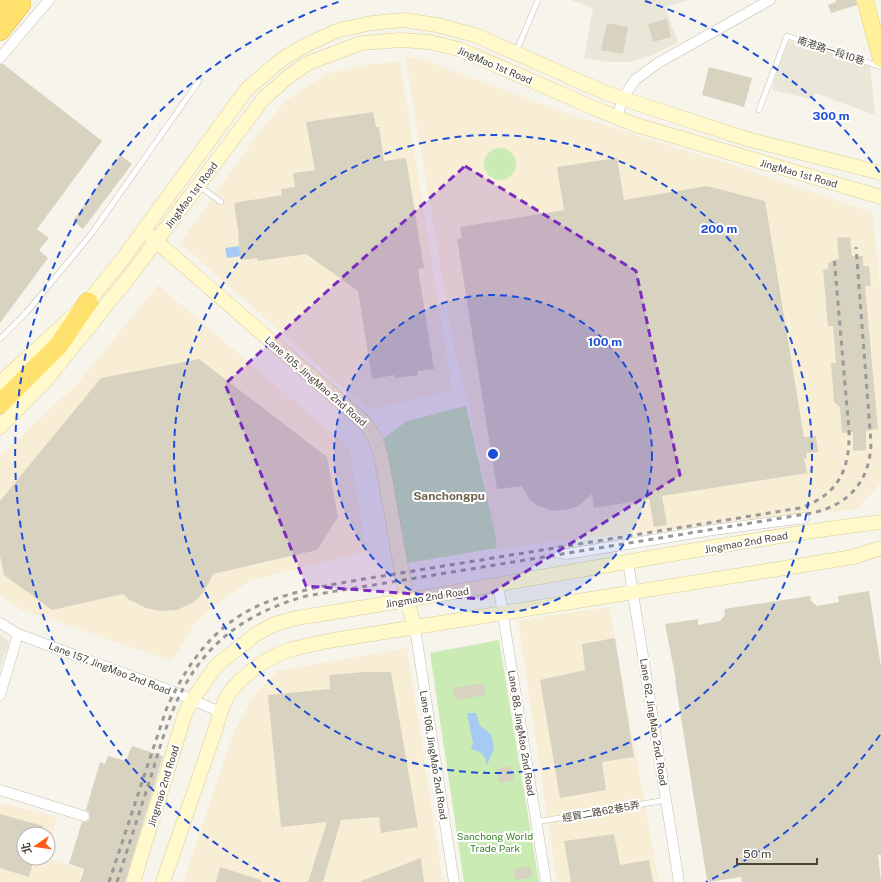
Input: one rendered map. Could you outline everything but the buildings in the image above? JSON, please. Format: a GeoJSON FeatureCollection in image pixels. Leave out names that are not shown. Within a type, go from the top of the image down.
{"type":"FeatureCollection","features":[{"type":"Feature","properties":{"kind":"highway"},"geometry":{"type":"LineString","coordinates":[[0,8],[18,1]]}},
{"type":"Feature","properties":{"kind":"highway"},"geometry":{"type":"LineString","coordinates":[[0,19],[18,1]]}},
{"type":"Feature","properties":{"kind":"highway"},"geometry":{"type":"LineString","coordinates":[[0,30],[18,1]]}},
{"type":"Feature","properties":{"kind":"highway"},"geometry":{"type":"LineString","coordinates":[[0,404],[59,345],[88,302]]}},
{"type":"Feature","properties":{"kind":"main road"},"geometry":{"type":"LineString","coordinates":[[865,0],[881,58]]}},
{"type":"Feature","properties":{"kind":"street"},"geometry":{"type":"LineString","coordinates":[[0,58],[49,0]]}},
{"type":"Feature","properties":{"kind":"street"},"geometry":{"type":"LineString","coordinates":[[617,117],[623,98],[635,80],[658,63],[770,0]]}},
{"type":"Feature","properties":{"kind":"street","name":"JingMao 1st Road"},"geometry":{"type":"LineString","coordinates":[[0,383],[88,302],[247,89],[281,60],[306,45],[339,30],[372,23],[403,20],[437,25],[475,35],[606,93],[746,138],[881,173]]}},
{"type":"Feature","properties":{"kind":"street","name":"JingMao 1st Road"},"geometry":{"type":"LineString","coordinates":[[0,426],[46,380],[130,276],[264,98],[288,77],[308,63],[361,43],[401,40],[429,42],[459,49],[636,125],[881,197]]}},
{"type":"Feature","properties":{"kind":"street","name":"Lane 105, JingMao 2nd Road"},"geometry":{"type":"LineString","coordinates":[[143,230],[364,421],[370,428],[377,440],[381,456],[407,600],[415,628]]}},
{"type":"Feature","properties":{"kind":"street"},"geometry":{"type":"LineString","coordinates":[[555,552],[567,554],[713,530],[804,518]]}},
{"type":"Feature","properties":{"kind":"street","name":"Jingmao 2nd Road"},"geometry":{"type":"LineString","coordinates":[[133,882],[145,834],[185,714],[192,700],[216,666],[256,634],[275,624],[296,618],[820,529],[881,522]]}},
{"type":"Feature","properties":{"kind":"street"},"geometry":{"type":"LineString","coordinates":[[163,882],[216,728],[220,712],[232,689],[263,662],[276,655],[289,650],[328,641],[853,557],[881,548]]}},
{"type":"Feature","properties":{"kind":"street","name":"Lane 62, JingMao 2nd. Road"},"geometry":{"type":"LineString","coordinates":[[628,562],[679,882]]}},
{"type":"Feature","properties":{"kind":"street","name":"Lane 88, JingMao 2nd Road"},"geometry":{"type":"LineString","coordinates":[[498,584],[546,882]]}},
{"type":"Feature","properties":{"kind":"street","name":"Lane 157, JingMao 2nd Road"},"geometry":{"type":"LineString","coordinates":[[0,623],[18,634],[220,712]]}},
{"type":"Feature","properties":{"kind":"street","name":"Lane 106, JingMao 2nd Road"},"geometry":{"type":"LineString","coordinates":[[415,628],[454,882]]}},
{"type":"Feature","properties":{"kind":"street"},"geometry":{"type":"LineString","coordinates":[[0,695],[18,634]]}},
{"type":"Feature","properties":{"kind":"street"},"geometry":{"type":"LineString","coordinates":[[0,790],[84,816]]}},
{"type":"Feature","properties":{"kind":"lane"},"geometry":{"type":"LineString","coordinates":[[515,53],[538,0]]}},
{"type":"Feature","properties":{"kind":"lane","name":"南港路一段10巷"},"geometry":{"type":"LineString","coordinates":[[759,110],[787,36],[881,67]]}},
{"type":"Feature","properties":{"kind":"lane"},"geometry":{"type":"LineString","coordinates":[[0,339],[26,314],[92,233],[199,81]]}},
{"type":"Feature","properties":{"kind":"lane"},"geometry":{"type":"LineString","coordinates":[[199,185],[221,202]]}},
{"type":"Feature","properties":{"kind":"lane","name":"經貿二路62巷5弄"},"geometry":{"type":"LineString","coordinates":[[536,822],[666,800]]}},
{"type":"Feature","properties":{"kind":"highlighted area"},"geometry":{"type":"Polygon","coordinates":[[[465,166],[636,271],[680,475],[482,599],[306,586],[225,384],[465,166]]]}},
{"type":"Feature","properties":{"kind":"shaded area"},"geometry":{"type":"Polygon","coordinates":[[[571,0],[689,0],[665,7],[678,42],[652,55],[631,62],[608,62],[584,58],[593,8],[571,0]]]}},
{"type":"Feature","properties":{"kind":"shaded area"},"geometry":{"type":"Polygon","coordinates":[[[785,41],[828,51],[870,66],[875,115],[815,93],[811,99],[772,90],[785,41]]]}},
{"type":"Feature","properties":{"kind":"shaded area"},"geometry":{"type":"Polygon","coordinates":[[[405,56],[427,61],[566,113],[733,165],[873,213],[881,298],[881,483],[856,509],[498,548],[466,393],[454,348],[405,56]]]}},
{"type":"Feature","properties":{"kind":"shaded area"},"geometry":{"type":"Polygon","coordinates":[[[400,62],[452,390],[369,410],[180,243],[263,127],[287,100],[326,74],[368,64],[400,62]]]}},
{"type":"Feature","properties":{"kind":"shaded area"},"geometry":{"type":"Polygon","coordinates":[[[158,285],[349,448],[366,552],[252,580],[228,595],[195,623],[172,661],[22,610],[0,595],[0,456],[78,383],[158,285]]]}},
{"type":"Feature","properties":{"kind":"shaded area"},"geometry":{"type":"Polygon","coordinates":[[[609,607],[659,882],[557,882],[518,620],[609,607]]]}},
{"type":"Feature","properties":{"kind":"shaded area"},"geometry":{"type":"Polygon","coordinates":[[[0,635],[9,641],[0,669],[0,635]]]}},
{"type":"Feature","properties":{"kind":"shaded area"},"geometry":{"type":"Polygon","coordinates":[[[407,648],[443,882],[183,882],[233,735],[253,696],[277,671],[407,648]]]}},
{"type":"Feature","properties":{"kind":"shaded area"},"geometry":{"type":"Polygon","coordinates":[[[0,803],[57,817],[55,826],[16,826],[16,866],[56,866],[56,861],[82,870],[78,882],[0,882],[0,803]]]}},
{"type":"Feature","properties":{"kind":"green space"},"geometry":{"type":"Polygon","coordinates":[[[497,148],[503,148],[513,155],[516,164],[515,170],[509,177],[503,180],[497,180],[487,173],[484,167],[484,161],[491,151],[497,148]]]}},
{"type":"Feature","properties":{"kind":"green space"},"geometry":{"type":"Polygon","coordinates":[[[466,406],[495,533],[497,548],[408,563],[384,438],[407,421],[466,406]]]}},
{"type":"Feature","properties":{"kind":"green space","name":"Sanchong World Trade Park"},"geometry":{"type":"Polygon","coordinates":[[[499,640],[539,882],[464,882],[430,653],[499,640]]]}},
{"type":"Feature","properties":{"kind":"water"},"geometry":{"type":"Polygon","coordinates":[[[239,246],[241,256],[227,258],[225,248],[239,246]]]}},
{"type":"Feature","properties":{"kind":"water"},"geometry":{"type":"Polygon","coordinates":[[[467,713],[476,713],[480,726],[491,734],[494,748],[487,765],[482,754],[471,749],[473,743],[467,713]]]}},
{"type":"Feature","properties":{"kind":"railway"},"geometry":{"type":"LineString","coordinates":[[117,882],[173,710],[196,668],[225,636],[243,623],[283,603],[306,596],[812,513],[837,504],[847,497],[862,480],[867,469],[871,443],[856,247]]}},
{"type":"Feature","properties":{"kind":"railway"},"geometry":{"type":"LineString","coordinates":[[109,882],[166,710],[175,690],[197,655],[210,640],[225,626],[260,605],[281,597],[322,586],[800,508],[813,503],[824,496],[839,479],[844,469],[849,445],[834,256]]}},
{"type":"Feature","properties":{"kind":"district","name":"Sanchongpu"},"geometry":{"type":"Point","coordinates":[449,496]}}]}
